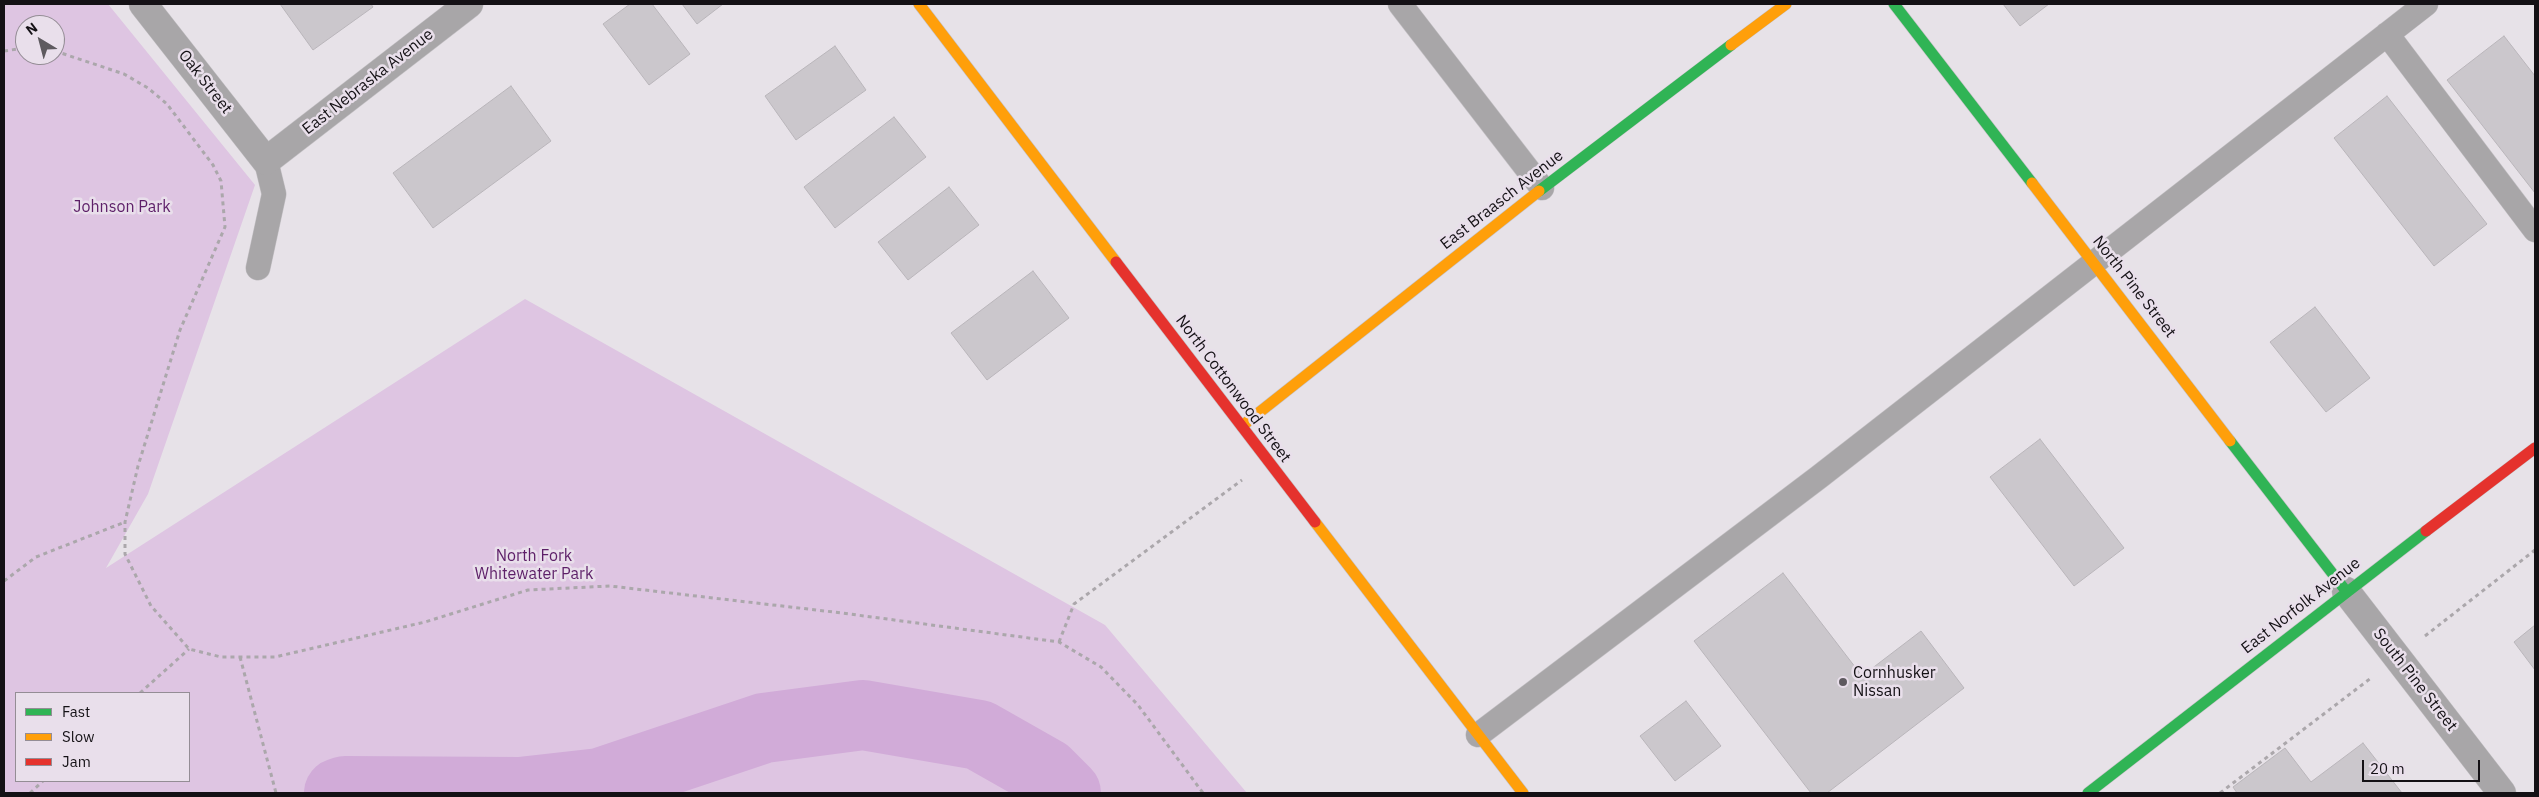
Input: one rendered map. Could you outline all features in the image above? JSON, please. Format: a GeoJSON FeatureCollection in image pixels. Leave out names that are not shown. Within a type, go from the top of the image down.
{"type":"FeatureCollection","features":[{"type":"Feature","properties":{"kind":"street","name":"Oak Street"},"geometry":{"type":"LineString","coordinates":[[143,4],[266,161]]}},
{"type":"Feature","properties":{"kind":"street","name":"East Nebraska Avenue"},"geometry":{"type":"LineString","coordinates":[[266,161],[469,4]]}},
{"type":"Feature","properties":{"kind":"street","name":"North Cottonwood Street"},"geometry":{"type":"LineString","coordinates":[[919,4],[1242,426],[1267,462],[1523,793]]}},
{"type":"Feature","properties":{"kind":"street","name":"East Braasch Avenue"},"geometry":{"type":"LineString","coordinates":[[1242,426],[1542,188],[1786,4]]}},
{"type":"Feature","properties":{"kind":"street","name":"North Pine Street"},"geometry":{"type":"LineString","coordinates":[[1894,4],[2346,591]]}},
{"type":"Feature","properties":{"kind":"street","name":"East Norfolk Avenue"},"geometry":{"type":"LineString","coordinates":[[2088,793],[2346,591],[2535,448]]}},
{"type":"Feature","properties":{"kind":"street","name":"South Pine Street"},"geometry":{"type":"LineString","coordinates":[[2346,591],[2502,793]]}},
{"type":"Feature","properties":{"kind":"lane"},"geometry":{"type":"LineString","coordinates":[[1400,4],[1542,188]]}},
{"type":"Feature","properties":{"kind":"lane"},"geometry":{"type":"LineString","coordinates":[[1478,735],[1819,477],[2426,4]]}},
{"type":"Feature","properties":{"kind":"lane"},"geometry":{"type":"LineString","coordinates":[[2387,34],[2535,230]]}},
{"type":"Feature","properties":{"kind":"lane"},"geometry":{"type":"LineString","coordinates":[[258,268],[274,194],[266,161]]}},
{"type":"Feature","properties":{"kind":"path"},"geometry":{"type":"LineString","coordinates":[[65,54],[124,74],[148,88],[167,104],[213,165],[221,181],[225,227],[180,330],[138,466],[125,522],[125,554],[150,606],[189,648],[221,657],[275,657],[425,622],[528,590],[610,586],[822,610],[1059,642],[1101,667],[1138,705],[1204,793]]}},
{"type":"Feature","properties":{"kind":"path"},"geometry":{"type":"LineString","coordinates":[[1059,642],[1074,604],[1267,462]]}},
{"type":"Feature","properties":{"kind":"path"},"geometry":{"type":"LineString","coordinates":[[4,581],[36,557],[125,522]]}},
{"type":"Feature","properties":{"kind":"path"},"geometry":{"type":"LineString","coordinates":[[2220,793],[2398,658],[2535,550]]}},
{"type":"Feature","properties":{"kind":"path"},"geometry":{"type":"LineString","coordinates":[[141,692],[189,648]]}},
{"type":"Feature","properties":{"kind":"path"},"geometry":{"type":"LineString","coordinates":[[240,657],[256,710],[276,793]]}},
{"type":"Feature","properties":{"kind":"path"},"geometry":{"type":"LineString","coordinates":[[30,793],[43,782]]}},
{"type":"Feature","properties":{"kind":"green space","name":"North Fork Whitewater Park"},"geometry":{"type":"Polygon","coordinates":[[[4,4],[108,4],[255,185],[148,494],[106,568],[525,299],[1105,625],[1247,793],[4,793],[4,4]]]}},
{"type":"Feature","properties":{"kind":"building"},"geometry":{"type":"Polygon","coordinates":[[[280,4],[371,4],[373,7],[313,50],[280,4]]]}},
{"type":"Feature","properties":{"kind":"building"},"geometry":{"type":"Polygon","coordinates":[[[630,4],[652,4],[690,54],[649,85],[603,24],[630,4]]]}},
{"type":"Feature","properties":{"kind":"building"},"geometry":{"type":"Polygon","coordinates":[[[682,4],[723,4],[697,24],[682,4]]]}},
{"type":"Feature","properties":{"kind":"building"},"geometry":{"type":"Polygon","coordinates":[[[2003,4],[2049,4],[2020,26],[2003,4]]]}},
{"type":"Feature","properties":{"kind":"building"},"geometry":{"type":"Polygon","coordinates":[[[2504,36],[2535,76],[2535,193],[2447,80],[2504,36]]]}},
{"type":"Feature","properties":{"kind":"building"},"geometry":{"type":"Polygon","coordinates":[[[835,46],[866,90],[796,140],[765,96],[835,46]]]}},
{"type":"Feature","properties":{"kind":"building"},"geometry":{"type":"Polygon","coordinates":[[[511,86],[551,141],[433,228],[393,173],[511,86]]]}},
{"type":"Feature","properties":{"kind":"building"},"geometry":{"type":"Polygon","coordinates":[[[2387,96],[2487,224],[2434,266],[2334,138],[2387,96]]]}},
{"type":"Feature","properties":{"kind":"building"},"geometry":{"type":"Polygon","coordinates":[[[894,117],[926,157],[835,228],[804,187],[894,117]]]}},
{"type":"Feature","properties":{"kind":"building"},"geometry":{"type":"Polygon","coordinates":[[[949,187],[979,225],[908,280],[878,242],[949,187]]]}},
{"type":"Feature","properties":{"kind":"building"},"geometry":{"type":"Polygon","coordinates":[[[1033,271],[1069,318],[987,380],[951,333],[1033,271]]]}},
{"type":"Feature","properties":{"kind":"building"},"geometry":{"type":"Polygon","coordinates":[[[2315,307],[2370,378],[2326,412],[2270,342],[2315,307]]]}},
{"type":"Feature","properties":{"kind":"building"},"geometry":{"type":"Polygon","coordinates":[[[2040,439],[2124,548],[2074,586],[1990,477],[2040,439]]]}},
{"type":"Feature","properties":{"kind":"building","name":"Cornhusker Nissan"},"geometry":{"type":"Polygon","coordinates":[[[1783,573],[1862,676],[1921,631],[1964,688],[1827,793],[1811,793],[1694,641],[1783,573]]]}},
{"type":"Feature","properties":{"kind":"building"},"geometry":{"type":"Polygon","coordinates":[[[2535,625],[2535,670],[2514,642],[2535,625]]]}},
{"type":"Feature","properties":{"kind":"building"},"geometry":{"type":"Polygon","coordinates":[[[1686,701],[1721,746],[1675,781],[1640,736],[1686,701]]]}},
{"type":"Feature","properties":{"kind":"building"},"geometry":{"type":"Polygon","coordinates":[[[2363,743],[2402,793],[2237,793],[2233,787],[2285,748],[2311,782],[2363,743]]]}},
{"type":"Feature","properties":{"kind":"waterway"},"geometry":{"type":"LineString","coordinates":[[339,793],[345,791],[520,792],[600,783],[764,728],[863,715],[979,735],[1046,773],[1066,793]]}},
{"type":"Feature","properties":{"kind":"traffic: fast"},"geometry":{"type":"LineString","coordinates":[[1894,4],[2032,183]]}},
{"type":"Feature","properties":{"kind":"traffic: fast"},"geometry":{"type":"LineString","coordinates":[[1539,191],[1731,45]]}},
{"type":"Feature","properties":{"kind":"traffic: fast"},"geometry":{"type":"LineString","coordinates":[[2230,441],[2346,591]]}},
{"type":"Feature","properties":{"kind":"traffic: fast"},"geometry":{"type":"LineString","coordinates":[[2088,793],[2426,531]]}},
{"type":"Feature","properties":{"kind":"traffic: slow"},"geometry":{"type":"LineString","coordinates":[[919,4],[1116,262]]}},
{"type":"Feature","properties":{"kind":"traffic: slow"},"geometry":{"type":"LineString","coordinates":[[1731,45],[1786,4]]}},
{"type":"Feature","properties":{"kind":"traffic: slow"},"geometry":{"type":"LineString","coordinates":[[2032,183],[2230,441]]}},
{"type":"Feature","properties":{"kind":"traffic: slow"},"geometry":{"type":"LineString","coordinates":[[1242,426],[1539,191]]}},
{"type":"Feature","properties":{"kind":"traffic: slow"},"geometry":{"type":"LineString","coordinates":[[1315,522],[1523,793]]}},
{"type":"Feature","properties":{"kind":"traffic: jam"},"geometry":{"type":"LineString","coordinates":[[1116,262],[1315,522]]}},
{"type":"Feature","properties":{"kind":"traffic: jam"},"geometry":{"type":"LineString","coordinates":[[2426,531],[2535,448]]}},
{"type":"Feature","properties":{"kind":"place","name":"Cornhusker Nissan"},"geometry":{"type":"Point","coordinates":[1843,682]}},
{"type":"Feature","properties":{"kind":"park label","name":"Johnson Park"},"geometry":{"type":"Point","coordinates":[122,207]}}]}
